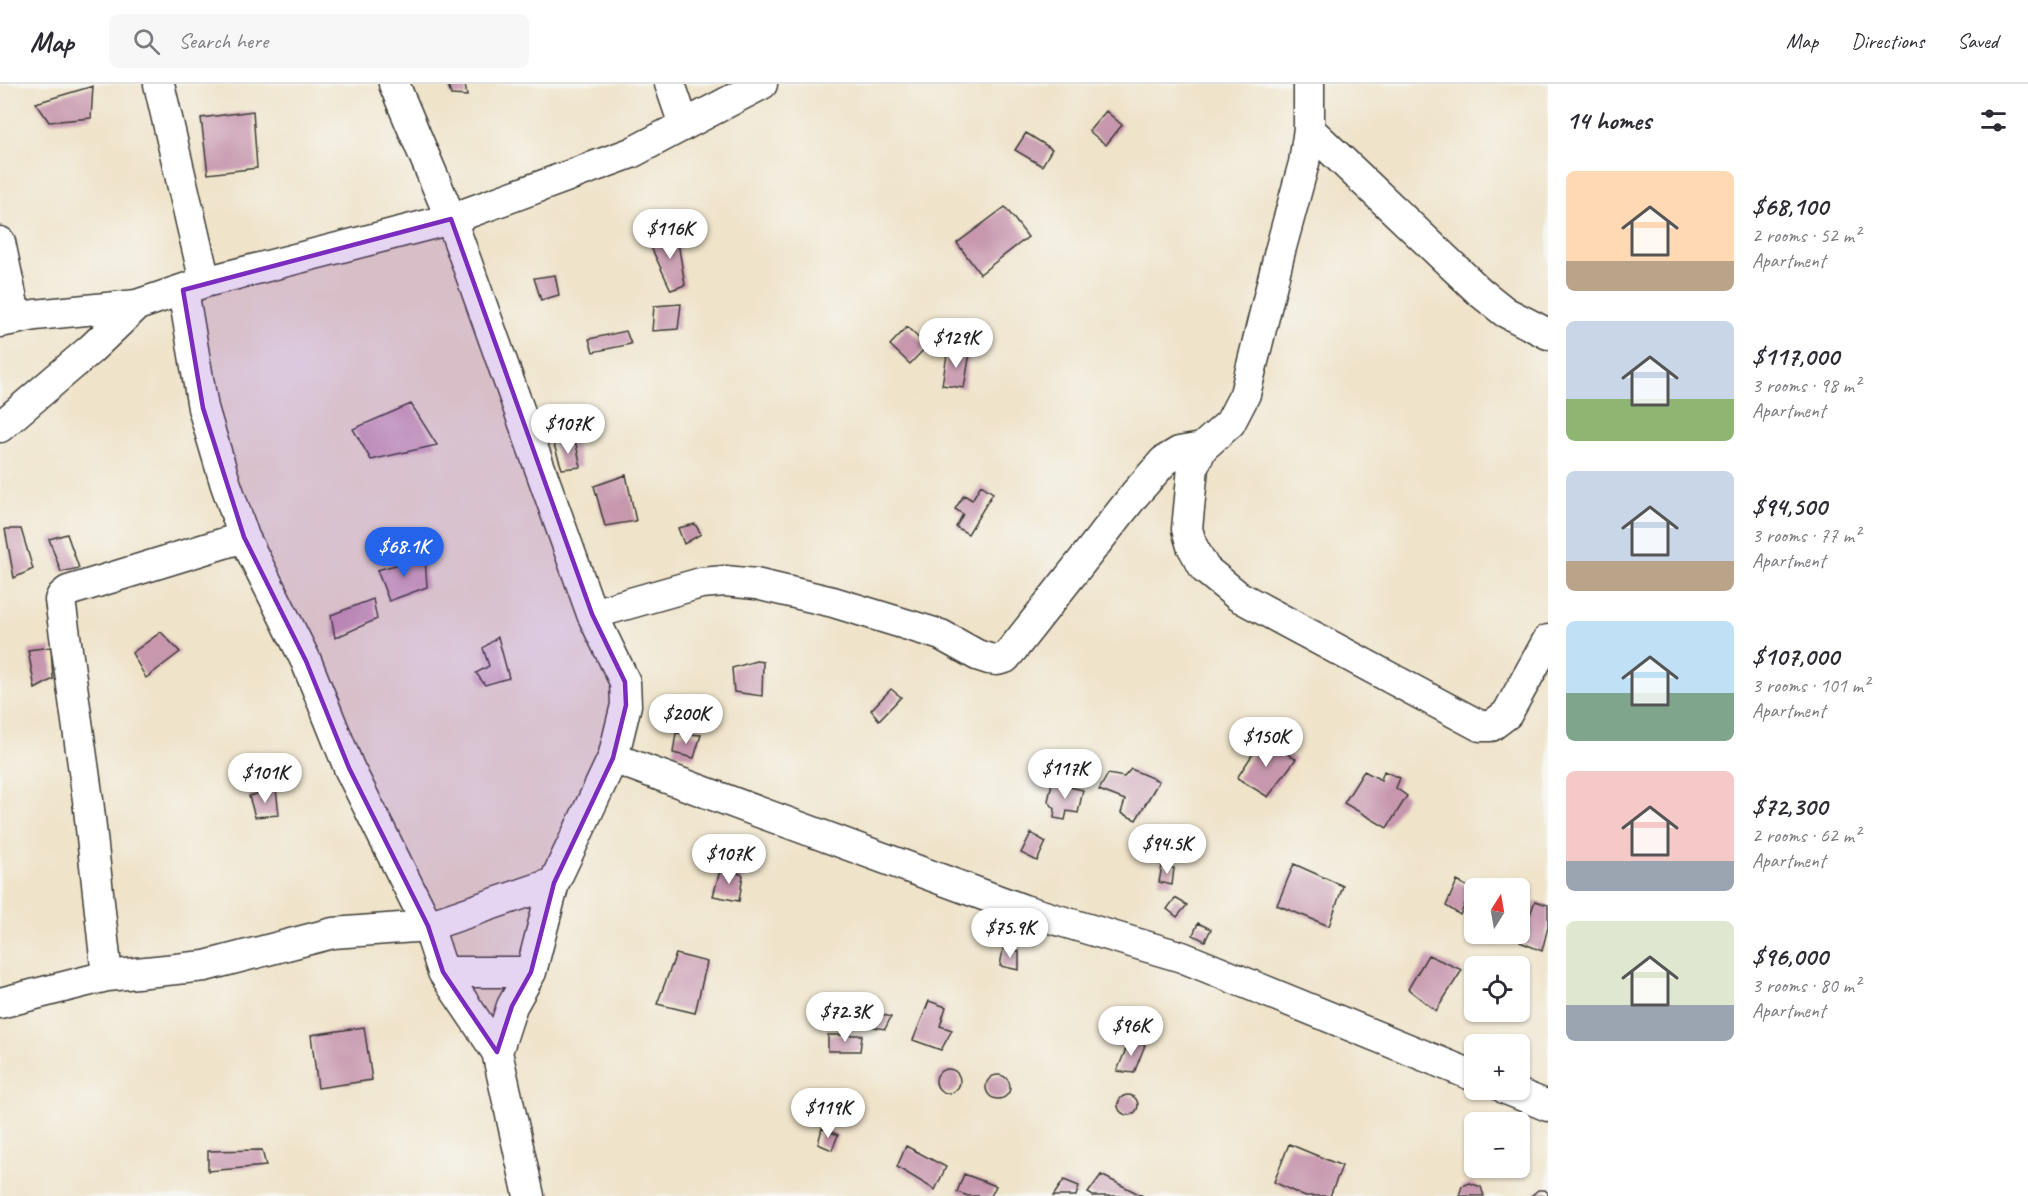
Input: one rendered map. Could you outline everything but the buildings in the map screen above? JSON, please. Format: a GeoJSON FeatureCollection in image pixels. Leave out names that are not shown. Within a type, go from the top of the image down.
{"type":"FeatureCollection","features":[{"type":"Feature","properties":{"kind":"street"},"geometry":{"type":"LineString","coordinates":[[159,84],[194,286],[203,408],[225,482],[244,537],[306,661],[349,768],[428,926],[443,972],[496,1052],[529,1196]]}},
{"type":"Feature","properties":{"kind":"street"},"geometry":{"type":"LineString","coordinates":[[394,84],[451,219],[592,614],[625,682],[626,705],[613,758],[554,883],[531,972],[512,1006],[496,1052]]}},
{"type":"Feature","properties":{"kind":"street"},"geometry":{"type":"LineString","coordinates":[[670,84],[684,125]]}},
{"type":"Feature","properties":{"kind":"street"},"geometry":{"type":"LineString","coordinates":[[0,242],[8,320],[137,305],[194,286],[451,219],[631,153],[762,84]]}},
{"type":"Feature","properties":{"kind":"street"},"geometry":{"type":"LineString","coordinates":[[1309,84],[1309,129],[1304,163],[1245,394],[1230,423],[1202,448],[1193,467],[1187,529],[1192,546],[1204,569],[1238,596],[1480,726],[1491,726],[1507,714],[1548,640]]}},
{"type":"Feature","properties":{"kind":"street"},"geometry":{"type":"LineString","coordinates":[[1309,129],[1480,292],[1505,312],[1548,334]]}},
{"type":"Feature","properties":{"kind":"street"},"geometry":{"type":"LineString","coordinates":[[0,427],[137,305]]}},
{"type":"Feature","properties":{"kind":"street"},"geometry":{"type":"LineString","coordinates":[[592,614],[700,583],[725,581],[756,584],[833,602],[941,635],[977,655],[997,660],[1005,658],[1135,494],[1164,461],[1179,452],[1202,448]]}},
{"type":"Feature","properties":{"kind":"street"},"geometry":{"type":"LineString","coordinates":[[107,976],[88,800],[60,600],[68,591],[244,537]]}},
{"type":"Feature","properties":{"kind":"street"},"geometry":{"type":"LineString","coordinates":[[613,758],[1024,910],[1182,957],[1464,1072]]}},
{"type":"Feature","properties":{"kind":"street"},"geometry":{"type":"LineString","coordinates":[[0,1003],[107,976],[205,966],[333,933],[428,926],[554,883]]}},
{"type":"Feature","properties":{"kind":"street"},"geometry":{"type":"LineString","coordinates":[[443,972],[531,972]]}},
{"type":"Feature","properties":{"kind":"street"},"geometry":{"type":"LineString","coordinates":[[1530,1099],[1548,1106]]}},
{"type":"Feature","properties":{"kind":"highlighted area"},"geometry":{"type":"Polygon","coordinates":[[[451,219],[592,614],[625,682],[626,705],[613,758],[554,883],[531,972],[512,1006],[497,1052],[443,972],[428,926],[349,768],[306,661],[244,537],[203,408],[183,290],[451,219]]]}}]}
